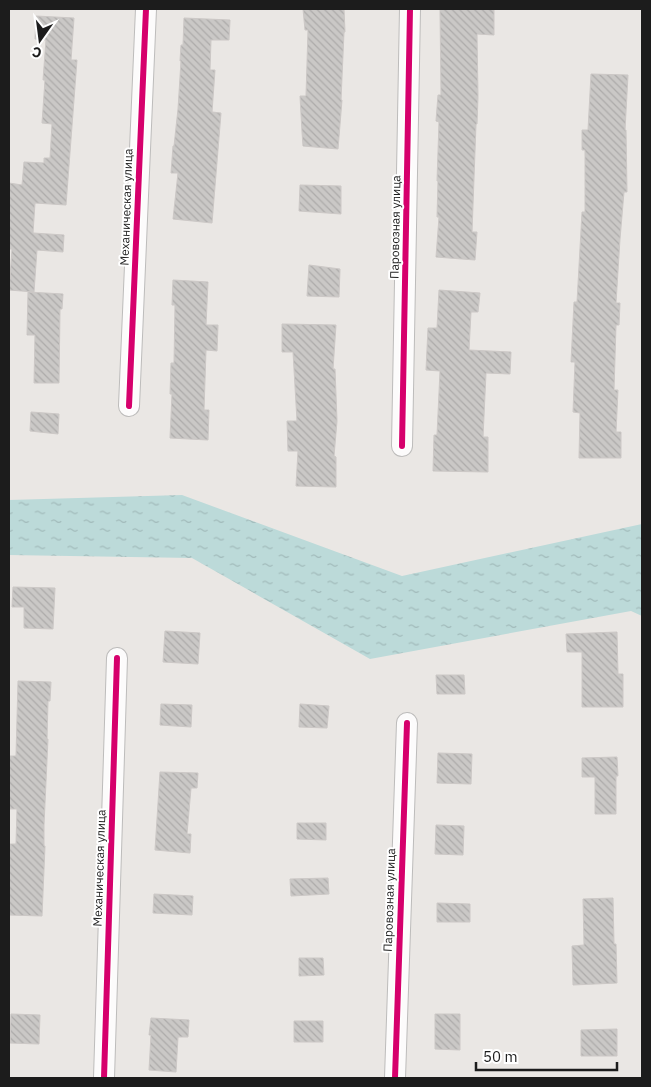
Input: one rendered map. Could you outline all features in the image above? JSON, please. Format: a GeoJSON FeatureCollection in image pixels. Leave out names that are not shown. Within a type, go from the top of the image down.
{"type":"FeatureCollection","features":[{"type":"Feature","properties":{"kind":"street","name":"Механическая улица"},"geometry":{"type":"LineString","coordinates":[[129,406],[146,9]]}},
{"type":"Feature","properties":{"kind":"street","name":"Паровозная улица"},"geometry":{"type":"LineString","coordinates":[[402,446],[410,9]]}},
{"type":"Feature","properties":{"kind":"street","name":"Механическая улица"},"geometry":{"type":"LineString","coordinates":[[104,1078],[117,658]]}},
{"type":"Feature","properties":{"kind":"street","name":"Паровозная улица"},"geometry":{"type":"LineString","coordinates":[[394,1078],[407,723]]}},
{"type":"Feature","properties":{"kind":"water"},"geometry":{"type":"Polygon","coordinates":[[[182,495],[402,576],[642,524],[642,616],[631,611],[370,659],[192,558],[9,555],[9,500],[182,495]]]}},
{"type":"Feature","properties":{"kind":"building"},"geometry":{"type":"Polygon","coordinates":[[[303,9],[344,9],[345,32],[338,149],[303,146],[300,96],[306,96],[308,30],[305,30],[303,9]]]}},
{"type":"Feature","properties":{"kind":"building"},"geometry":{"type":"Polygon","coordinates":[[[440,9],[494,9],[494,35],[477,34],[478,97],[472,232],[477,232],[475,260],[436,257],[439,217],[437,217],[437,181],[439,122],[436,121],[438,95],[441,95],[440,9]]]}},
{"type":"Feature","properties":{"kind":"building"},"geometry":{"type":"Polygon","coordinates":[[[36,16],[74,18],[71,60],[77,60],[66,205],[35,203],[33,233],[64,235],[63,252],[37,250],[34,292],[9,290],[12,249],[9,249],[9,183],[22,185],[24,162],[44,163],[44,158],[50,158],[52,124],[42,123],[46,40],[35,39],[36,16]]]}},
{"type":"Feature","properties":{"kind":"building"},"geometry":{"type":"Polygon","coordinates":[[[184,18],[230,20],[229,40],[211,40],[210,70],[215,70],[212,112],[221,113],[212,223],[173,219],[178,173],[171,173],[178,109],[184,18]]]}},
{"type":"Feature","properties":{"kind":"building"},"geometry":{"type":"Polygon","coordinates":[[[591,74],[628,75],[625,130],[627,192],[624,192],[620,239],[616,303],[620,303],[619,325],[616,325],[614,390],[618,390],[616,432],[621,432],[621,458],[579,458],[580,413],[573,412],[575,362],[571,362],[574,302],[577,302],[582,212],[585,212],[585,150],[582,150],[582,130],[588,130],[591,74]]]}},
{"type":"Feature","properties":{"kind":"building"},"geometry":{"type":"Polygon","coordinates":[[[300,185],[341,186],[341,214],[299,211],[300,185]]]}},
{"type":"Feature","properties":{"kind":"building"},"geometry":{"type":"Polygon","coordinates":[[[309,265],[340,269],[339,297],[307,296],[309,265]]]}},
{"type":"Feature","properties":{"kind":"building"},"geometry":{"type":"Polygon","coordinates":[[[173,280],[208,282],[206,325],[218,325],[217,351],[206,350],[204,410],[209,410],[208,440],[170,438],[171,363],[174,363],[175,305],[172,305],[173,280]]]}},
{"type":"Feature","properties":{"kind":"building"},"geometry":{"type":"Polygon","coordinates":[[[439,290],[480,293],[478,312],[471,312],[469,350],[511,352],[510,374],[486,373],[483,437],[488,437],[488,472],[433,471],[434,435],[437,435],[440,371],[426,370],[428,328],[437,328],[439,290]]]}},
{"type":"Feature","properties":{"kind":"building"},"geometry":{"type":"Polygon","coordinates":[[[28,292],[63,294],[62,309],[60,309],[59,383],[34,383],[35,335],[27,335],[28,292]]]}},
{"type":"Feature","properties":{"kind":"building"},"geometry":{"type":"Polygon","coordinates":[[[282,324],[336,325],[333,369],[335,369],[337,421],[334,456],[336,457],[336,487],[296,486],[298,451],[288,451],[287,421],[297,421],[293,352],[282,352],[282,324]]]}},
{"type":"Feature","properties":{"kind":"building"},"geometry":{"type":"Polygon","coordinates":[[[31,412],[59,414],[58,434],[30,431],[31,412]]]}},
{"type":"Feature","properties":{"kind":"building"},"geometry":{"type":"Polygon","coordinates":[[[13,587],[55,588],[53,629],[24,628],[24,607],[12,607],[13,587]]]}},
{"type":"Feature","properties":{"kind":"building"},"geometry":{"type":"Polygon","coordinates":[[[165,631],[200,633],[198,664],[163,662],[165,631]]]}},
{"type":"Feature","properties":{"kind":"building"},"geometry":{"type":"Polygon","coordinates":[[[617,632],[618,674],[623,674],[623,707],[582,707],[582,652],[567,652],[566,634],[617,632]]]}},
{"type":"Feature","properties":{"kind":"building"},"geometry":{"type":"Polygon","coordinates":[[[436,675],[464,675],[465,694],[437,694],[436,675]]]}},
{"type":"Feature","properties":{"kind":"building"},"geometry":{"type":"Polygon","coordinates":[[[18,681],[51,682],[50,701],[48,701],[42,916],[9,915],[9,844],[16,844],[17,809],[9,809],[9,756],[16,756],[18,681]]]}},
{"type":"Feature","properties":{"kind":"building"},"geometry":{"type":"Polygon","coordinates":[[[161,704],[192,705],[191,727],[160,725],[161,704]]]}},
{"type":"Feature","properties":{"kind":"building"},"geometry":{"type":"Polygon","coordinates":[[[300,704],[329,706],[327,728],[299,727],[300,704]]]}},
{"type":"Feature","properties":{"kind":"building"},"geometry":{"type":"Polygon","coordinates":[[[438,753],[472,754],[471,784],[437,783],[438,753]]]}},
{"type":"Feature","properties":{"kind":"building"},"geometry":{"type":"Polygon","coordinates":[[[617,757],[616,814],[595,814],[595,777],[582,777],[582,758],[617,757]]]}},
{"type":"Feature","properties":{"kind":"building"},"geometry":{"type":"Polygon","coordinates":[[[160,772],[198,773],[197,788],[191,788],[187,834],[191,834],[190,853],[155,850],[160,772]]]}},
{"type":"Feature","properties":{"kind":"building"},"geometry":{"type":"Polygon","coordinates":[[[297,823],[326,823],[326,840],[297,839],[297,823]]]}},
{"type":"Feature","properties":{"kind":"building"},"geometry":{"type":"Polygon","coordinates":[[[436,825],[464,826],[463,855],[435,854],[436,825]]]}},
{"type":"Feature","properties":{"kind":"building"},"geometry":{"type":"Polygon","coordinates":[[[328,878],[329,894],[291,896],[290,879],[328,878]]]}},
{"type":"Feature","properties":{"kind":"building"},"geometry":{"type":"Polygon","coordinates":[[[154,894],[193,896],[192,915],[153,913],[154,894]]]}},
{"type":"Feature","properties":{"kind":"building"},"geometry":{"type":"Polygon","coordinates":[[[613,898],[617,983],[573,985],[572,946],[584,945],[583,899],[613,898]]]}},
{"type":"Feature","properties":{"kind":"building"},"geometry":{"type":"Polygon","coordinates":[[[437,903],[470,904],[470,922],[437,922],[437,903]]]}},
{"type":"Feature","properties":{"kind":"building"},"geometry":{"type":"Polygon","coordinates":[[[299,958],[323,958],[324,975],[299,976],[299,958]]]}},
{"type":"Feature","properties":{"kind":"building"},"geometry":{"type":"Polygon","coordinates":[[[11,1014],[40,1015],[39,1044],[10,1043],[11,1014]]]}},
{"type":"Feature","properties":{"kind":"building"},"geometry":{"type":"Polygon","coordinates":[[[435,1014],[460,1014],[460,1050],[435,1049],[435,1014]]]}},
{"type":"Feature","properties":{"kind":"building"},"geometry":{"type":"Polygon","coordinates":[[[151,1018],[189,1020],[188,1037],[178,1037],[176,1072],[149,1070],[151,1018]]]}},
{"type":"Feature","properties":{"kind":"building"},"geometry":{"type":"Polygon","coordinates":[[[294,1021],[323,1021],[323,1042],[294,1042],[294,1021]]]}},
{"type":"Feature","properties":{"kind":"building"},"geometry":{"type":"Polygon","coordinates":[[[617,1029],[617,1056],[581,1056],[581,1030],[617,1029]]]}},
{"type":"Feature","properties":{"kind":"cycle path"},"geometry":{"type":"LineString","coordinates":[[129,406],[146,9]]}},
{"type":"Feature","properties":{"kind":"cycle path"},"geometry":{"type":"LineString","coordinates":[[402,446],[410,9]]}},
{"type":"Feature","properties":{"kind":"cycle path"},"geometry":{"type":"LineString","coordinates":[[104,1078],[117,658]]}},
{"type":"Feature","properties":{"kind":"cycle path"},"geometry":{"type":"LineString","coordinates":[[395,1078],[407,723]]}}]}
